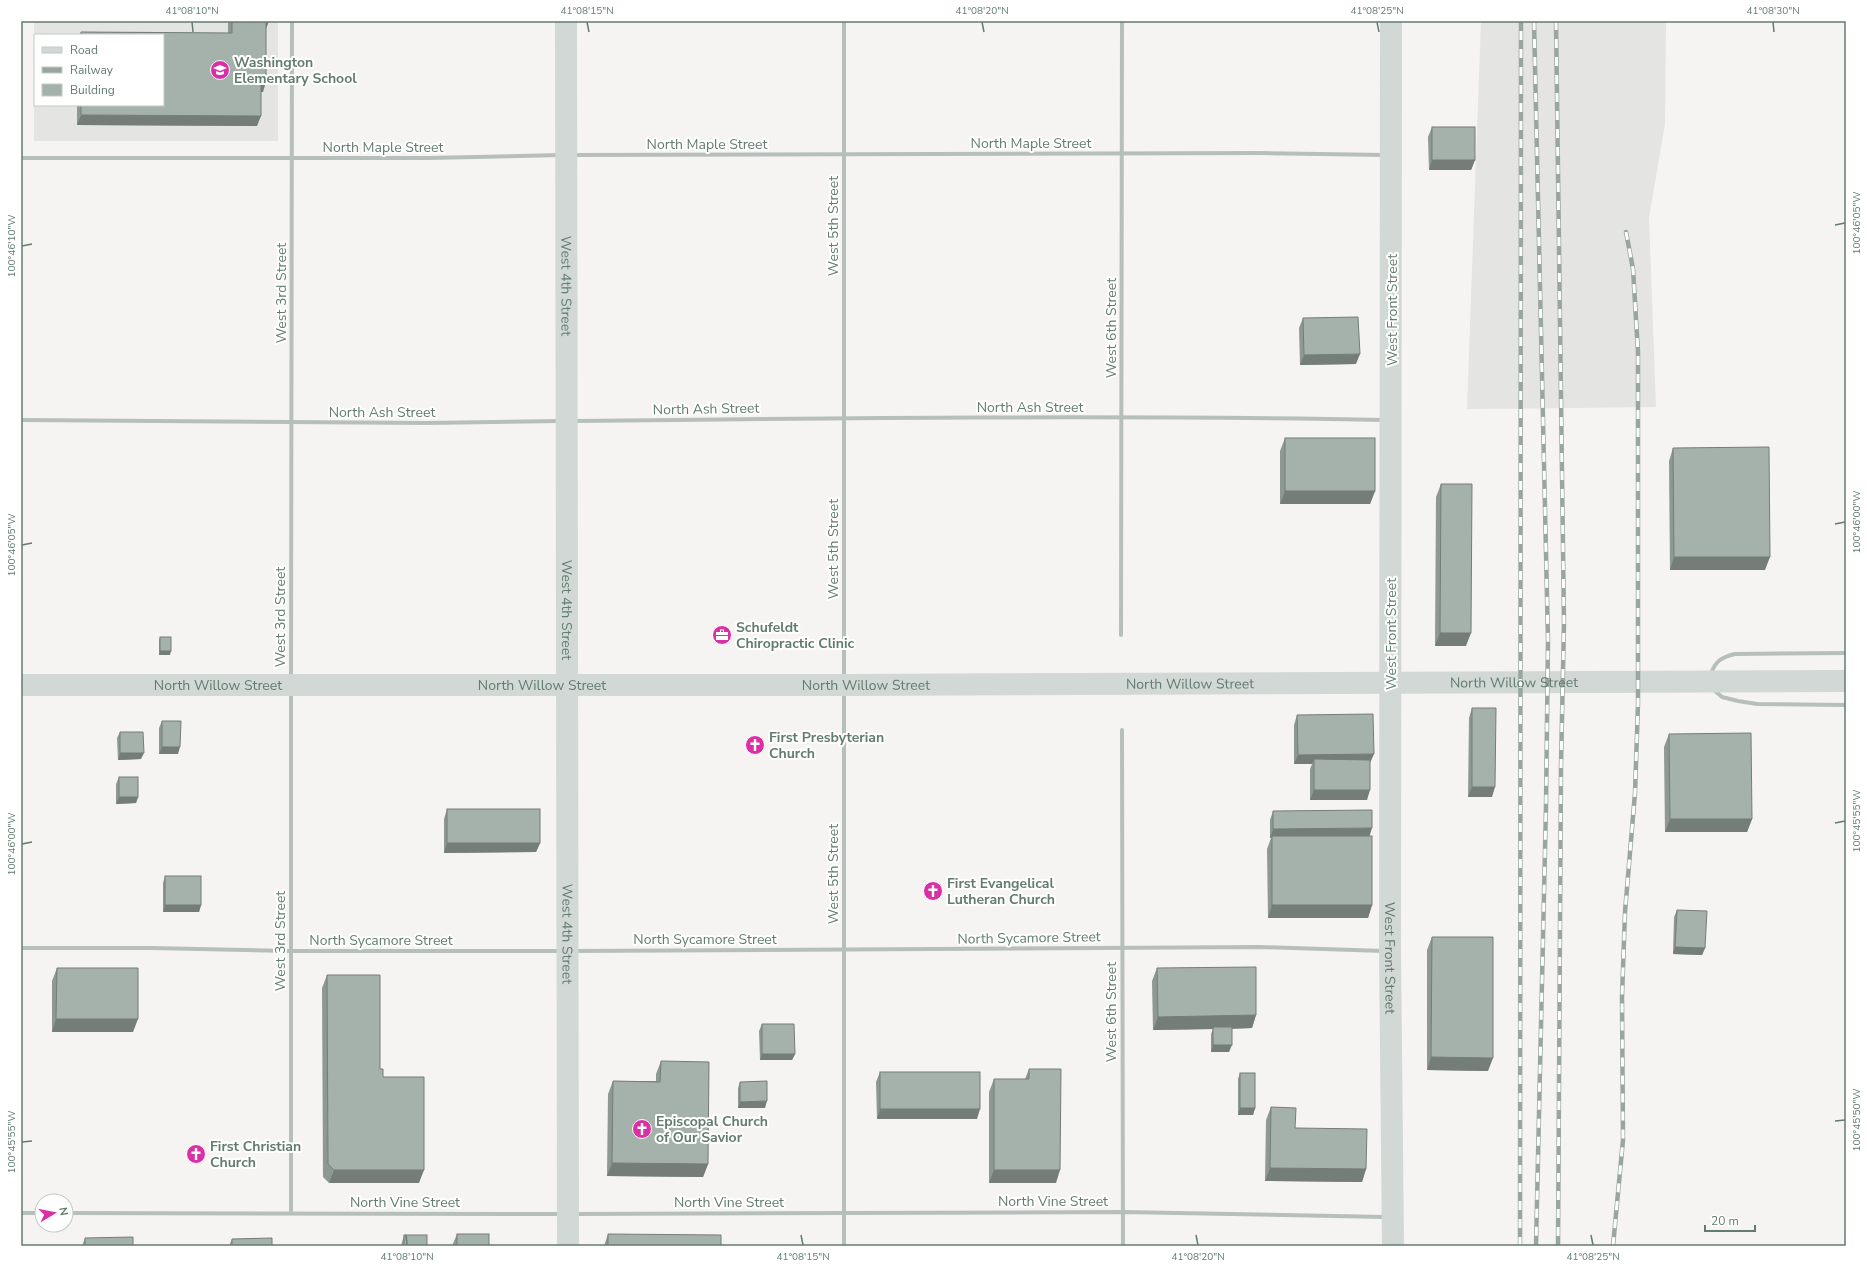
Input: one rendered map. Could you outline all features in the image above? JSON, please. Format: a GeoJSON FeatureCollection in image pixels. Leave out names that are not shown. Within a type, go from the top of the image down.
{"type":"FeatureCollection","features":[{"type":"Feature","properties":{"kind":"main road","name":"West 4th Street"},"geometry":{"type":"LineString","coordinates":[[566,21],[568,1246]]}},
{"type":"Feature","properties":{"kind":"main road","name":"West Front Street"},"geometry":{"type":"LineString","coordinates":[[1392,21],[1392,421],[1390,678],[1392,1246]]}},
{"type":"Feature","properties":{"kind":"main road","name":"North Willow Street"},"geometry":{"type":"LineString","coordinates":[[21,685],[912,685],[1846,681]]}},
{"type":"Feature","properties":{"kind":"street","name":"West 3rd Street"},"geometry":{"type":"LineString","coordinates":[[291,1213],[292,21]]}},
{"type":"Feature","properties":{"kind":"street","name":"West 5th Street"},"geometry":{"type":"LineString","coordinates":[[844,21],[844,1246]]}},
{"type":"Feature","properties":{"kind":"street","name":"West 6th Street"},"geometry":{"type":"LineString","coordinates":[[1121,635],[1122,21]]}},
{"type":"Feature","properties":{"kind":"street","name":"North Maple Street"},"geometry":{"type":"LineString","coordinates":[[21,158],[429,158],[566,155],[1392,155]]}},
{"type":"Feature","properties":{"kind":"street","name":"North Ash Street"},"geometry":{"type":"LineString","coordinates":[[21,420],[426,423],[844,418],[1260,418],[1392,421]]}},
{"type":"Feature","properties":{"kind":"street"},"geometry":{"type":"LineString","coordinates":[[1846,653],[1735,654],[1723,657],[1714,665],[1710,678],[1713,689],[1722,697],[1738,702],[1757,704],[1846,705]]}},
{"type":"Feature","properties":{"kind":"street"},"geometry":{"type":"LineString","coordinates":[[1280,678],[1390,678]]}},
{"type":"Feature","properties":{"kind":"street","name":"West 6th Street"},"geometry":{"type":"LineString","coordinates":[[1122,730],[1121,948],[1123,1246]]}},
{"type":"Feature","properties":{"kind":"street","name":"North Sycamore Street"},"geometry":{"type":"LineString","coordinates":[[21,948],[152,948],[291,951],[844,950],[1260,947],[1390,951]]}},
{"type":"Feature","properties":{"kind":"street","name":"North Vine Street"},"geometry":{"type":"LineString","coordinates":[[74,1213],[568,1214],[1123,1212],[1393,1217]]}},
{"type":"Feature","properties":{"kind":"street"},"geometry":{"type":"LineString","coordinates":[[21,1213],[34,1213]]}},
{"type":"Feature","properties":{"kind":"shaded area","name":"Washington Elementary School"},"geometry":{"type":"Polygon","coordinates":[[[34,21],[278,21],[278,141],[34,141],[34,106],[164,106],[164,34],[34,34],[34,21]]]}},
{"type":"Feature","properties":{"kind":"shaded area"},"geometry":{"type":"Polygon","coordinates":[[[1481,21],[1666,21],[1665,124],[1649,218],[1656,407],[1467,409],[1481,21]]]}},
{"type":"Feature","properties":{"kind":"building"},"geometry":{"type":"Polygon","coordinates":[[[232,21],[266,21],[266,82],[261,82],[261,116],[81,115],[81,106],[164,106],[164,34],[81,34],[81,32],[232,33],[232,21]]]}},
{"type":"Feature","properties":{"kind":"building"},"geometry":{"type":"Polygon","coordinates":[[[1432,127],[1475,127],[1475,160],[1432,160],[1432,127]]]}},
{"type":"Feature","properties":{"kind":"building"},"geometry":{"type":"Polygon","coordinates":[[[1358,317],[1360,354],[1304,355],[1303,318],[1358,317]]]}},
{"type":"Feature","properties":{"kind":"building"},"geometry":{"type":"Polygon","coordinates":[[[1285,438],[1375,438],[1375,491],[1285,491],[1285,438]]]}},
{"type":"Feature","properties":{"kind":"building"},"geometry":{"type":"Polygon","coordinates":[[[1769,447],[1770,557],[1674,557],[1673,448],[1769,447]]]}},
{"type":"Feature","properties":{"kind":"building"},"geometry":{"type":"Polygon","coordinates":[[[1441,484],[1472,484],[1471,633],[1440,633],[1441,484]]]}},
{"type":"Feature","properties":{"kind":"building"},"geometry":{"type":"Polygon","coordinates":[[[160,637],[171,637],[171,651],[160,651],[160,637]]]}},
{"type":"Feature","properties":{"kind":"building"},"geometry":{"type":"Polygon","coordinates":[[[1472,708],[1496,708],[1495,787],[1472,787],[1472,708]]]}},
{"type":"Feature","properties":{"kind":"building"},"geometry":{"type":"Polygon","coordinates":[[[1373,714],[1374,754],[1298,755],[1297,715],[1373,714]]]}},
{"type":"Feature","properties":{"kind":"building"},"geometry":{"type":"Polygon","coordinates":[[[162,721],[181,721],[180,747],[162,747],[162,721]]]}},
{"type":"Feature","properties":{"kind":"building"},"geometry":{"type":"Polygon","coordinates":[[[120,732],[143,732],[144,753],[120,753],[120,732]]]}},
{"type":"Feature","properties":{"kind":"building"},"geometry":{"type":"Polygon","coordinates":[[[1751,733],[1752,819],[1670,819],[1669,734],[1751,733]]]}},
{"type":"Feature","properties":{"kind":"building"},"geometry":{"type":"Polygon","coordinates":[[[1314,759],[1370,760],[1370,790],[1314,790],[1314,759]]]}},
{"type":"Feature","properties":{"kind":"building"},"geometry":{"type":"Polygon","coordinates":[[[119,777],[138,777],[138,797],[119,797],[119,777]]]}},
{"type":"Feature","properties":{"kind":"building"},"geometry":{"type":"Polygon","coordinates":[[[447,809],[540,809],[540,843],[447,843],[447,809]]]}},
{"type":"Feature","properties":{"kind":"building"},"geometry":{"type":"Polygon","coordinates":[[[1372,810],[1372,828],[1273,829],[1273,811],[1372,810]]]}},
{"type":"Feature","properties":{"kind":"building"},"geometry":{"type":"Polygon","coordinates":[[[1272,836],[1372,836],[1372,905],[1272,905],[1272,836]]]}},
{"type":"Feature","properties":{"kind":"building"},"geometry":{"type":"Polygon","coordinates":[[[165,876],[201,876],[201,905],[165,905],[165,876]]]}},
{"type":"Feature","properties":{"kind":"building"},"geometry":{"type":"Polygon","coordinates":[[[1677,910],[1707,911],[1705,948],[1675,947],[1677,910]]]}},
{"type":"Feature","properties":{"kind":"building"},"geometry":{"type":"Polygon","coordinates":[[[1432,937],[1493,937],[1493,1058],[1431,1057],[1432,937]]]}},
{"type":"Feature","properties":{"kind":"building"},"geometry":{"type":"Polygon","coordinates":[[[1256,967],[1256,1015],[1158,1017],[1157,968],[1256,967]]]}},
{"type":"Feature","properties":{"kind":"building"},"geometry":{"type":"Polygon","coordinates":[[[57,968],[138,968],[138,1019],[56,1019],[57,968]]]}},
{"type":"Feature","properties":{"kind":"building"},"geometry":{"type":"Polygon","coordinates":[[[327,975],[380,975],[380,1069],[383,1069],[383,1077],[424,1077],[424,1170],[334,1170],[328,1164],[327,975]]]}},
{"type":"Feature","properties":{"kind":"building"},"geometry":{"type":"Polygon","coordinates":[[[762,1024],[794,1024],[795,1054],[762,1054],[762,1024]]]}},
{"type":"Feature","properties":{"kind":"building"},"geometry":{"type":"Polygon","coordinates":[[[1213,1027],[1232,1027],[1232,1045],[1213,1045],[1213,1027]]]}},
{"type":"Feature","properties":{"kind":"building"},"geometry":{"type":"Polygon","coordinates":[[[661,1061],[709,1062],[708,1164],[612,1163],[613,1081],[660,1082],[661,1061]]]}},
{"type":"Feature","properties":{"kind":"building"},"geometry":{"type":"Polygon","coordinates":[[[1029,1069],[1061,1069],[1060,1170],[994,1170],[994,1079],[1029,1079],[1029,1069]]]}},
{"type":"Feature","properties":{"kind":"building"},"geometry":{"type":"Polygon","coordinates":[[[880,1072],[980,1072],[980,1109],[880,1109],[880,1072]]]}},
{"type":"Feature","properties":{"kind":"building"},"geometry":{"type":"Polygon","coordinates":[[[1240,1073],[1255,1073],[1255,1108],[1240,1108],[1240,1073]]]}},
{"type":"Feature","properties":{"kind":"building"},"geometry":{"type":"Polygon","coordinates":[[[767,1081],[767,1101],[740,1102],[740,1082],[767,1081]]]}},
{"type":"Feature","properties":{"kind":"building"},"geometry":{"type":"Polygon","coordinates":[[[1271,1107],[1296,1108],[1295,1128],[1367,1129],[1366,1169],[1270,1168],[1271,1107]]]}},
{"type":"Feature","properties":{"kind":"building"},"geometry":{"type":"Polygon","coordinates":[[[457,1234],[489,1234],[489,1246],[457,1246],[457,1234]]]}},
{"type":"Feature","properties":{"kind":"building"},"geometry":{"type":"Polygon","coordinates":[[[608,1234],[721,1235],[721,1246],[608,1246],[608,1234]]]}},
{"type":"Feature","properties":{"kind":"building"},"geometry":{"type":"Polygon","coordinates":[[[404,1235],[427,1235],[427,1246],[404,1246],[404,1235]]]}},
{"type":"Feature","properties":{"kind":"building"},"geometry":{"type":"Polygon","coordinates":[[[133,1237],[133,1246],[85,1246],[85,1238],[133,1237]]]}},
{"type":"Feature","properties":{"kind":"building"},"geometry":{"type":"Polygon","coordinates":[[[272,1238],[272,1246],[232,1246],[232,1239],[272,1238]]]}},
{"type":"Feature","properties":{"kind":"railway"},"geometry":{"type":"LineString","coordinates":[[1520,1246],[1521,21]]}},
{"type":"Feature","properties":{"kind":"railway"},"geometry":{"type":"LineString","coordinates":[[1534,21],[1548,641],[1546,806],[1536,1246]]}},
{"type":"Feature","properties":{"kind":"railway"},"geometry":{"type":"LineString","coordinates":[[1556,21],[1564,623],[1561,766],[1558,1246]]}},
{"type":"Feature","properties":{"kind":"railway"},"geometry":{"type":"LineString","coordinates":[[1613,1246],[1623,1140],[1622,997],[1625,912],[1635,793],[1638,704],[1638,352],[1633,269],[1626,232]]}},
{"type":"Feature","properties":{"kind":"place","name":"Washington Elementary School"},"geometry":{"type":"Point","coordinates":[220,70]}},
{"type":"Feature","properties":{"kind":"place","name":"Schufeldt Chiropractic Clinic"},"geometry":{"type":"Point","coordinates":[722,635]}},
{"type":"Feature","properties":{"kind":"place","name":"First Presbyterian Church"},"geometry":{"type":"Point","coordinates":[755,745]}},
{"type":"Feature","properties":{"kind":"place","name":"First Evangelical Lutheran Church"},"geometry":{"type":"Point","coordinates":[933,891]}},
{"type":"Feature","properties":{"kind":"place","name":"Episcopal Church of Our Savior"},"geometry":{"type":"Point","coordinates":[642,1129]}},
{"type":"Feature","properties":{"kind":"place","name":"First Christian Church"},"geometry":{"type":"Point","coordinates":[196,1154]}}]}
